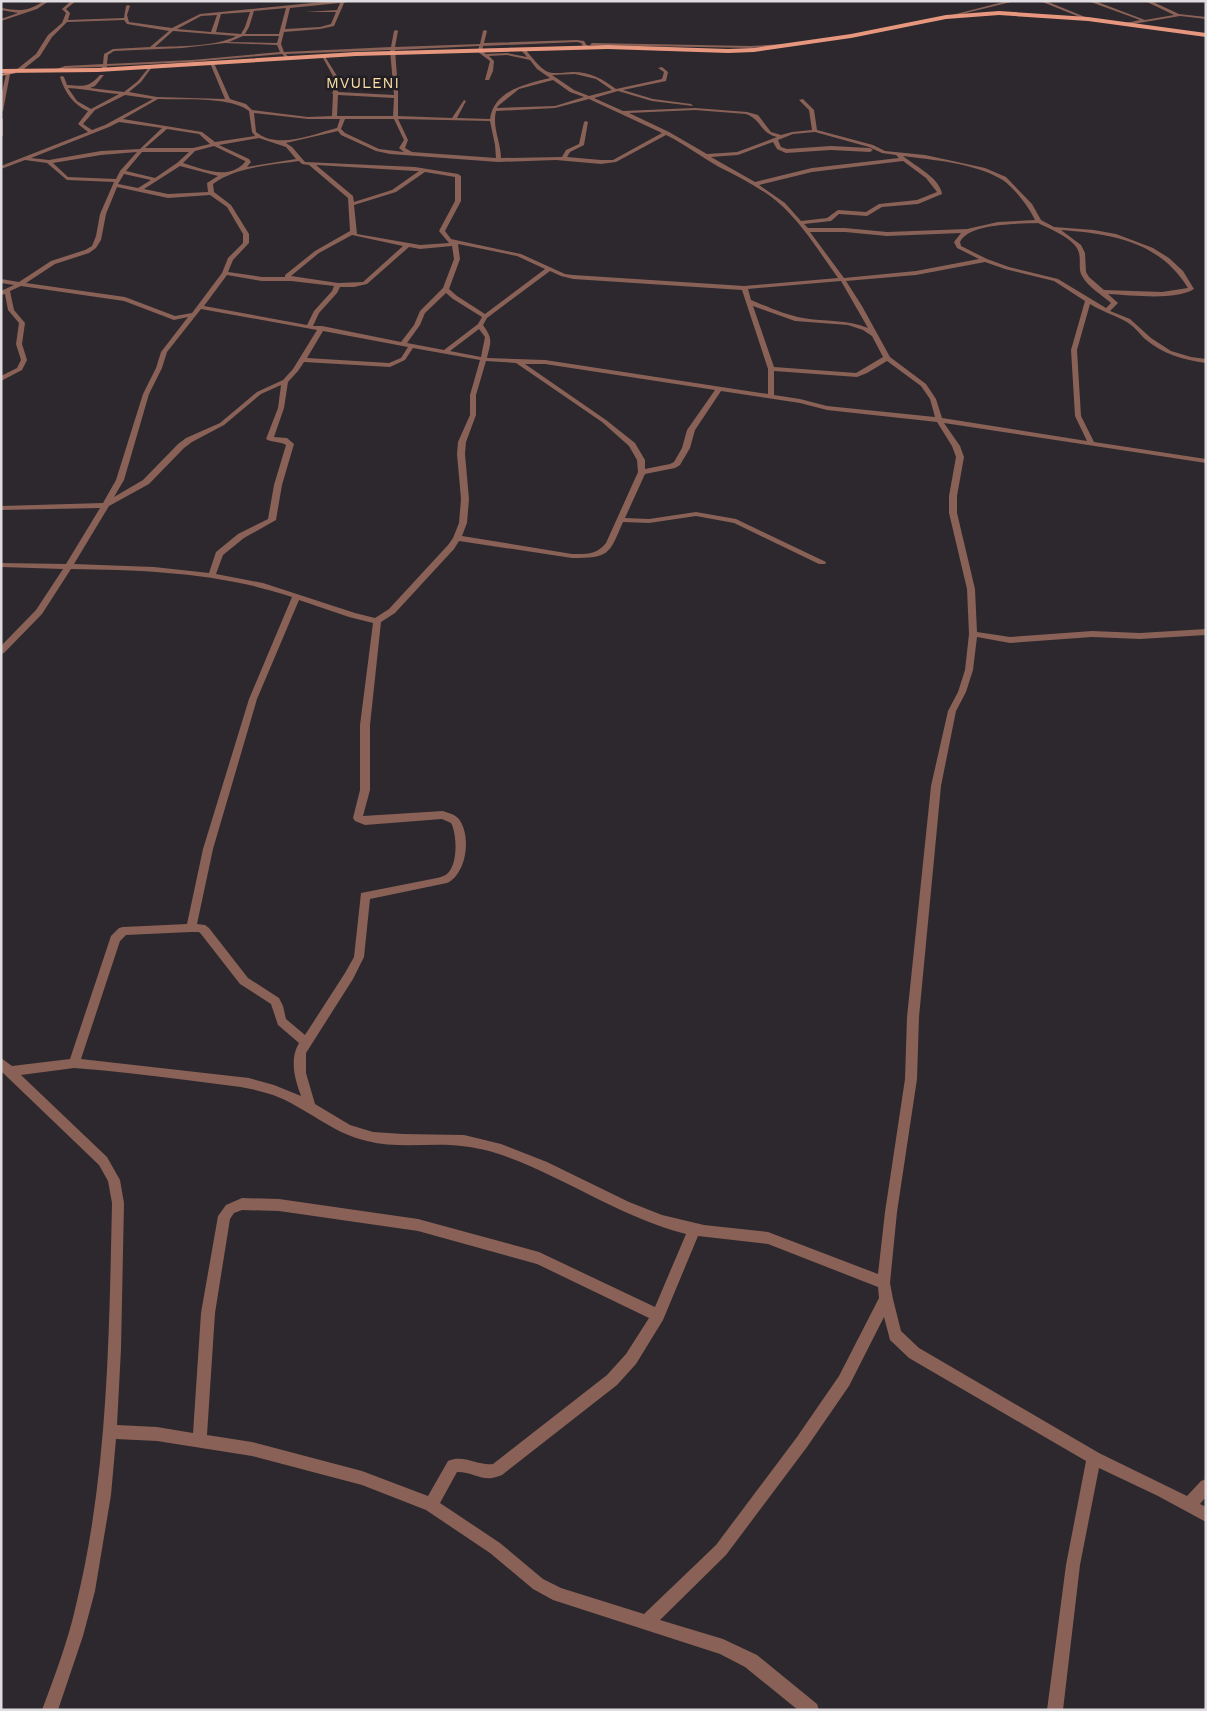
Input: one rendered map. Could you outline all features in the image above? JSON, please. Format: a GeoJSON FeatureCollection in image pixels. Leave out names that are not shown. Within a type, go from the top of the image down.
{"type":"FeatureCollection","features":[{"type":"Feature","properties":{"kind":"main road"},"geometry":{"type":"LineString","coordinates":[[1,71],[56,71],[127,66],[150,67],[356,53],[523,50],[587,45],[728,51],[791,46],[946,17],[983,14],[1023,13],[1088,19],[1206,35]]}},
{"type":"Feature","properties":{"kind":"street"},"geometry":{"type":"LineString","coordinates":[[1,20],[47,1]]}},
{"type":"Feature","properties":{"kind":"street"},"geometry":{"type":"LineString","coordinates":[[1,75],[14,72],[38,55],[50,36],[64,24],[68,13],[64,9],[74,1]]}},
{"type":"Feature","properties":{"kind":"street"},"geometry":{"type":"LineString","coordinates":[[273,1],[274,8]]}},
{"type":"Feature","properties":{"kind":"street"},"geometry":{"type":"LineString","coordinates":[[152,47],[172,30],[200,15],[347,1]]}},
{"type":"Feature","properties":{"kind":"street"},"geometry":{"type":"LineString","coordinates":[[946,17],[1013,1]]}},
{"type":"Feature","properties":{"kind":"street"},"geometry":{"type":"LineString","coordinates":[[1042,1],[1088,19]]}},
{"type":"Feature","properties":{"kind":"street"},"geometry":{"type":"LineString","coordinates":[[1090,1],[1145,20]]}},
{"type":"Feature","properties":{"kind":"street"},"geometry":{"type":"LineString","coordinates":[[1147,1],[1180,15]]}},
{"type":"Feature","properties":{"kind":"street"},"geometry":{"type":"LineString","coordinates":[[128,6],[126,9],[126,19],[132,25],[242,36],[328,28],[333,25],[342,2]]}},
{"type":"Feature","properties":{"kind":"street"},"geometry":{"type":"LineString","coordinates":[[288,7],[280,33],[279,44],[283,53],[288,58]]}},
{"type":"Feature","properties":{"kind":"street"},"geometry":{"type":"LineString","coordinates":[[1,9],[23,12]]}},
{"type":"Feature","properties":{"kind":"street"},"geometry":{"type":"LineString","coordinates":[[105,67],[106,54],[110,51],[207,44],[224,42],[242,36],[247,28],[252,10]]}},
{"type":"Feature","properties":{"kind":"street"},"geometry":{"type":"LineString","coordinates":[[306,12],[338,11]]}},
{"type":"Feature","properties":{"kind":"street"},"geometry":{"type":"LineString","coordinates":[[286,13],[296,12]]}},
{"type":"Feature","properties":{"kind":"street"},"geometry":{"type":"LineString","coordinates":[[213,34],[219,15]]}},
{"type":"Feature","properties":{"kind":"street"},"geometry":{"type":"LineString","coordinates":[[1127,24],[1180,15],[1206,18]]}},
{"type":"Feature","properties":{"kind":"street"},"geometry":{"type":"LineString","coordinates":[[65,21],[126,19]]}},
{"type":"Feature","properties":{"kind":"street"},"geometry":{"type":"LineString","coordinates":[[482,51],[485,31]]}},
{"type":"Feature","properties":{"kind":"street"},"geometry":{"type":"LineString","coordinates":[[396,32],[392,52],[397,125],[406,140],[402,148],[411,153],[424,170]]}},
{"type":"Feature","properties":{"kind":"street"},"geometry":{"type":"LineString","coordinates":[[224,42],[251,45],[279,44]]}},
{"type":"Feature","properties":{"kind":"street"},"geometry":{"type":"LineString","coordinates":[[482,51],[533,42],[587,45]]}},
{"type":"Feature","properties":{"kind":"street"},"geometry":{"type":"LineString","coordinates":[[193,63],[203,53],[207,44]]}},
{"type":"Feature","properties":{"kind":"street"},"geometry":{"type":"LineString","coordinates":[[523,50],[546,74],[572,91],[624,112],[667,133],[755,184],[783,204],[806,230],[842,279],[887,358],[924,385],[933,398],[939,420],[956,446],[960,457],[953,496],[953,513],[971,589],[974,634],[969,670],[962,692],[952,711],[936,786],[913,1017],[911,1079],[891,1212],[884,1283],[886,1299],[895,1335],[914,1353],[1094,1458],[1206,1515]]}},
{"type":"Feature","properties":{"kind":"street"},"geometry":{"type":"LineString","coordinates":[[482,51],[530,59]]}},
{"type":"Feature","properties":{"kind":"street"},"geometry":{"type":"LineString","coordinates":[[482,51],[492,61],[491,71],[487,79]]}},
{"type":"Feature","properties":{"kind":"street"},"geometry":{"type":"LineString","coordinates":[[127,66],[193,63],[283,53],[356,53]]}},
{"type":"Feature","properties":{"kind":"street"},"geometry":{"type":"LineString","coordinates":[[324,56],[335,76],[334,93],[336,103],[334,117]]}},
{"type":"Feature","properties":{"kind":"street"},"geometry":{"type":"LineString","coordinates":[[212,63],[228,100]]}},
{"type":"Feature","properties":{"kind":"street"},"geometry":{"type":"LineString","coordinates":[[91,132],[80,124],[82,119],[92,111],[126,92],[142,79],[150,67]]}},
{"type":"Feature","properties":{"kind":"street"},"geometry":{"type":"LineString","coordinates":[[494,110],[555,107],[587,97],[662,81],[666,72],[660,68]]}},
{"type":"Feature","properties":{"kind":"street"},"geometry":{"type":"LineString","coordinates":[[1,111],[14,72]]}},
{"type":"Feature","properties":{"kind":"street"},"geometry":{"type":"LineString","coordinates":[[546,74],[588,74],[604,81],[617,90],[630,91],[652,100],[700,106],[706,109]]}},
{"type":"Feature","properties":{"kind":"street"},"geometry":{"type":"LineString","coordinates":[[85,88],[93,85],[102,76]]}},
{"type":"Feature","properties":{"kind":"street"},"geometry":{"type":"LineString","coordinates":[[62,77],[65,86],[77,104],[92,111]]}},
{"type":"Feature","properties":{"kind":"street"},"geometry":{"type":"LineString","coordinates":[[498,160],[499,150],[491,132],[494,110],[498,102],[517,88],[553,78]]}},
{"type":"Feature","properties":{"kind":"street"},"geometry":{"type":"LineString","coordinates":[[65,86],[96,91],[126,92],[157,98],[228,100],[244,105],[251,110],[302,118],[454,118],[492,120]]}},
{"type":"Feature","properties":{"kind":"street"},"geometry":{"type":"LineString","coordinates":[[334,93],[396,98]]}},
{"type":"Feature","properties":{"kind":"street"},"geometry":{"type":"LineString","coordinates":[[1,168],[118,120],[157,98]]}},
{"type":"Feature","properties":{"kind":"street"},"geometry":{"type":"LineString","coordinates":[[801,100],[812,107],[814,111],[815,131]]}},
{"type":"Feature","properties":{"kind":"street"},"geometry":{"type":"LineString","coordinates":[[454,118],[464,101]]}},
{"type":"Feature","properties":{"kind":"street"},"geometry":{"type":"LineString","coordinates":[[624,112],[706,109],[752,114],[758,118],[765,130],[782,137]]}},
{"type":"Feature","properties":{"kind":"street"},"geometry":{"type":"LineString","coordinates":[[251,110],[254,132],[258,137]]}},
{"type":"Feature","properties":{"kind":"street"},"geometry":{"type":"LineString","coordinates":[[340,129],[343,117]]}},
{"type":"Feature","properties":{"kind":"street"},"geometry":{"type":"LineString","coordinates":[[1,119],[1,136]]}},
{"type":"Feature","properties":{"kind":"street"},"geometry":{"type":"LineString","coordinates":[[118,120],[200,133],[214,144],[247,160],[248,162],[240,170]]}},
{"type":"Feature","properties":{"kind":"street"},"geometry":{"type":"LineString","coordinates":[[563,159],[568,151],[581,144],[586,122]]}},
{"type":"Feature","properties":{"kind":"street"},"geometry":{"type":"LineString","coordinates":[[1,380],[20,369],[24,360],[18,344],[22,323],[11,310],[4,292],[22,284],[51,264],[94,247],[103,213],[122,172],[140,150],[165,128]]}},
{"type":"Feature","properties":{"kind":"street"},"geometry":{"type":"LineString","coordinates":[[340,129],[347,137],[378,150],[378,157],[390,152],[411,153]]}},
{"type":"Feature","properties":{"kind":"street"},"geometry":{"type":"LineString","coordinates":[[279,143],[340,129]]}},
{"type":"Feature","properties":{"kind":"street"},"geometry":{"type":"LineString","coordinates":[[706,156],[738,153],[782,137],[815,131],[871,146],[884,152]]}},
{"type":"Feature","properties":{"kind":"street"},"geometry":{"type":"LineString","coordinates":[[1,651],[39,612],[91,532],[120,480],[128,461],[141,408],[159,368],[161,356],[225,273],[230,259],[242,248],[247,239],[246,234],[229,206],[209,190],[210,183],[222,175],[240,170],[298,160],[311,164],[563,159],[601,162],[614,161],[667,133]]}},
{"type":"Feature","properties":{"kind":"street"},"geometry":{"type":"LineString","coordinates":[[26,159],[50,162],[102,153],[140,150],[193,150],[214,144],[258,137],[292,149],[298,160]]}},
{"type":"Feature","properties":{"kind":"street"},"geometry":{"type":"LineString","coordinates":[[775,140],[779,148],[786,151],[831,148],[884,152],[967,165],[994,173],[1014,187],[1030,205],[1040,221],[1074,241],[1079,246],[1082,253],[1083,272],[1086,278],[1115,303],[1106,311]]}},
{"type":"Feature","properties":{"kind":"street"},"geometry":{"type":"LineString","coordinates":[[139,190],[154,178],[179,164],[193,150]]}},
{"type":"Feature","properties":{"kind":"street"},"geometry":{"type":"LineString","coordinates":[[799,223],[829,220],[838,212],[867,214],[881,204],[918,202],[940,193],[924,174],[898,154]]}},
{"type":"Feature","properties":{"kind":"street"},"geometry":{"type":"LineString","coordinates":[[755,184],[812,170],[903,159]]}},
{"type":"Feature","properties":{"kind":"street"},"geometry":{"type":"LineString","coordinates":[[50,162],[67,178],[116,183],[168,196],[211,193]]}},
{"type":"Feature","properties":{"kind":"street"},"geometry":{"type":"LineString","coordinates":[[179,164],[222,175]]}},
{"type":"Feature","properties":{"kind":"street"},"geometry":{"type":"LineString","coordinates":[[311,164],[352,198],[353,232]]}},
{"type":"Feature","properties":{"kind":"street"},"geometry":{"type":"LineString","coordinates":[[353,204],[394,191],[424,170],[458,176],[458,201],[442,231],[458,252],[457,258],[446,290],[422,312],[417,325],[404,343]]}},
{"type":"Feature","properties":{"kind":"street"},"geometry":{"type":"LineString","coordinates":[[122,172],[154,178]]}},
{"type":"Feature","properties":{"kind":"street"},"geometry":{"type":"LineString","coordinates":[[806,230],[845,230],[888,234],[967,231],[998,224],[1040,221]]}},
{"type":"Feature","properties":{"kind":"street"},"geometry":{"type":"LineString","coordinates":[[1052,228],[1104,234],[1159,252],[1172,262],[1191,289],[1172,292],[1102,292]]}},
{"type":"Feature","properties":{"kind":"street"},"geometry":{"type":"LineString","coordinates":[[967,231],[960,236],[957,244],[985,260],[1029,275],[1056,280],[1088,301],[1128,320],[1149,339],[1169,352],[1190,359],[1206,361]]}},
{"type":"Feature","properties":{"kind":"street"},"geometry":{"type":"LineString","coordinates":[[353,232],[363,237],[407,245],[439,246],[452,242],[498,249],[519,255],[562,275],[573,277],[744,288],[916,273],[985,260]]}},
{"type":"Feature","properties":{"kind":"street"},"geometry":{"type":"LineString","coordinates":[[286,278],[317,252],[353,232]]}},
{"type":"Feature","properties":{"kind":"street"},"geometry":{"type":"LineString","coordinates":[[225,273],[262,279],[286,278],[354,285],[366,282],[407,245]]}},
{"type":"Feature","properties":{"kind":"street"},"geometry":{"type":"LineString","coordinates":[[439,246],[457,258]]}},
{"type":"Feature","properties":{"kind":"street"},"geometry":{"type":"LineString","coordinates":[[446,351],[480,326],[485,317],[550,268]]}},
{"type":"Feature","properties":{"kind":"street"},"geometry":{"type":"LineString","coordinates":[[1,281],[125,299],[174,318],[221,312]]}},
{"type":"Feature","properties":{"kind":"street"},"geometry":{"type":"LineString","coordinates":[[310,326],[316,312],[335,292],[338,284]]}},
{"type":"Feature","properties":{"kind":"street"},"geometry":{"type":"LineString","coordinates":[[744,288],[771,369],[771,397]]}},
{"type":"Feature","properties":{"kind":"street"},"geometry":{"type":"LineString","coordinates":[[446,290],[459,301],[485,317]]}},
{"type":"Feature","properties":{"kind":"street"},"geometry":{"type":"LineString","coordinates":[[1088,301],[1074,350],[1078,416],[1092,444]]}},
{"type":"Feature","properties":{"kind":"street"},"geometry":{"type":"LineString","coordinates":[[750,302],[802,320],[839,322],[859,326],[874,335]]}},
{"type":"Feature","properties":{"kind":"street"},"geometry":{"type":"LineString","coordinates":[[200,307],[502,362],[545,362],[800,401],[828,408],[939,420],[1206,461]]}},
{"type":"Feature","properties":{"kind":"street"},"geometry":{"type":"LineString","coordinates":[[310,1108],[298,1061],[300,1052],[350,976],[359,957],[365,896],[447,879],[459,864],[460,839],[456,821],[451,818],[443,815],[365,821],[358,818],[365,790],[365,725],[377,621],[404,599],[451,547],[463,523],[465,499],[461,454],[462,442],[474,415],[473,395],[488,338],[480,326]]}},
{"type":"Feature","properties":{"kind":"street"},"geometry":{"type":"LineString","coordinates":[[1,508],[104,506],[146,482],[185,443],[222,424],[259,393],[285,381],[302,360],[322,328]]}},
{"type":"Feature","properties":{"kind":"street"},"geometry":{"type":"LineString","coordinates":[[302,360],[390,364],[403,359],[412,345]]}},
{"type":"Feature","properties":{"kind":"street"},"geometry":{"type":"LineString","coordinates":[[771,369],[857,374],[865,372],[887,358]]}},
{"type":"Feature","properties":{"kind":"street"},"geometry":{"type":"LineString","coordinates":[[457,538],[589,556],[602,553],[614,536],[642,472],[641,460],[632,444],[562,390],[517,361]]}},
{"type":"Feature","properties":{"kind":"street"},"geometry":{"type":"LineString","coordinates":[[212,576],[220,554],[241,536],[268,523],[273,517],[278,485],[290,444],[284,440],[270,439],[281,408],[285,381]]}},
{"type":"Feature","properties":{"kind":"street"},"geometry":{"type":"LineString","coordinates":[[642,472],[672,466],[677,463],[686,448],[691,430],[719,389]]}},
{"type":"Feature","properties":{"kind":"street"},"geometry":{"type":"LineString","coordinates":[[621,520],[648,521],[696,514],[736,521],[822,562]]}},
{"type":"Feature","properties":{"kind":"street"},"geometry":{"type":"LineString","coordinates":[[1,566],[158,570],[212,576],[276,589],[360,618],[377,621]]}},
{"type":"Feature","properties":{"kind":"street"},"geometry":{"type":"LineString","coordinates":[[191,928],[208,849],[253,699],[297,596]]}},
{"type":"Feature","properties":{"kind":"street"},"geometry":{"type":"LineString","coordinates":[[974,634],[1010,640],[1092,634],[1140,636],[1206,632]]}},
{"type":"Feature","properties":{"kind":"street"},"geometry":{"type":"LineString","coordinates":[[74,1064],[115,938],[119,934],[130,931],[201,928],[244,981],[277,1003],[279,1018],[306,1042]]}},
{"type":"Feature","properties":{"kind":"street"},"geometry":{"type":"LineString","coordinates":[[5,1067],[36,1069],[74,1064],[110,1066],[249,1083],[270,1088],[310,1108],[343,1130],[384,1139],[461,1141],[487,1146],[545,1167],[646,1215],[694,1229],[768,1238],[884,1283]]}},
{"type":"Feature","properties":{"kind":"street"},"geometry":{"type":"LineString","coordinates":[[5,1067],[103,1162],[114,1180],[118,1203],[111,1432],[102,1506],[87,1591],[69,1655],[50,1710]]}},
{"type":"Feature","properties":{"kind":"street"},"geometry":{"type":"LineString","coordinates":[[200,1440],[208,1313],[224,1216],[230,1209],[242,1204],[279,1205],[418,1225],[527,1253],[658,1316]]}},
{"type":"Feature","properties":{"kind":"street"},"geometry":{"type":"LineString","coordinates":[[431,1505],[453,1466],[460,1464],[492,1473],[557,1426],[612,1380],[645,1338],[658,1316],[694,1229]]}},
{"type":"Feature","properties":{"kind":"street"},"geometry":{"type":"LineString","coordinates":[[647,1622],[722,1550],[802,1442],[844,1381],[886,1299]]}},
{"type":"Feature","properties":{"kind":"street"},"geometry":{"type":"LineString","coordinates":[[111,1432],[157,1434],[252,1449],[362,1478],[431,1505],[495,1548],[547,1590],[723,1647],[744,1658],[811,1710]]}},
{"type":"Feature","properties":{"kind":"street"},"geometry":{"type":"LineString","coordinates":[[1055,1710],[1073,1565],[1094,1458]]}},
{"type":"Feature","properties":{"kind":"street"},"geometry":{"type":"LineString","coordinates":[[1189,1505],[1206,1486]]}},
{"type":"Feature","properties":{"kind":"district","name":"MVULENI"},"geometry":{"type":"Point","coordinates":[363,83]}}]}
